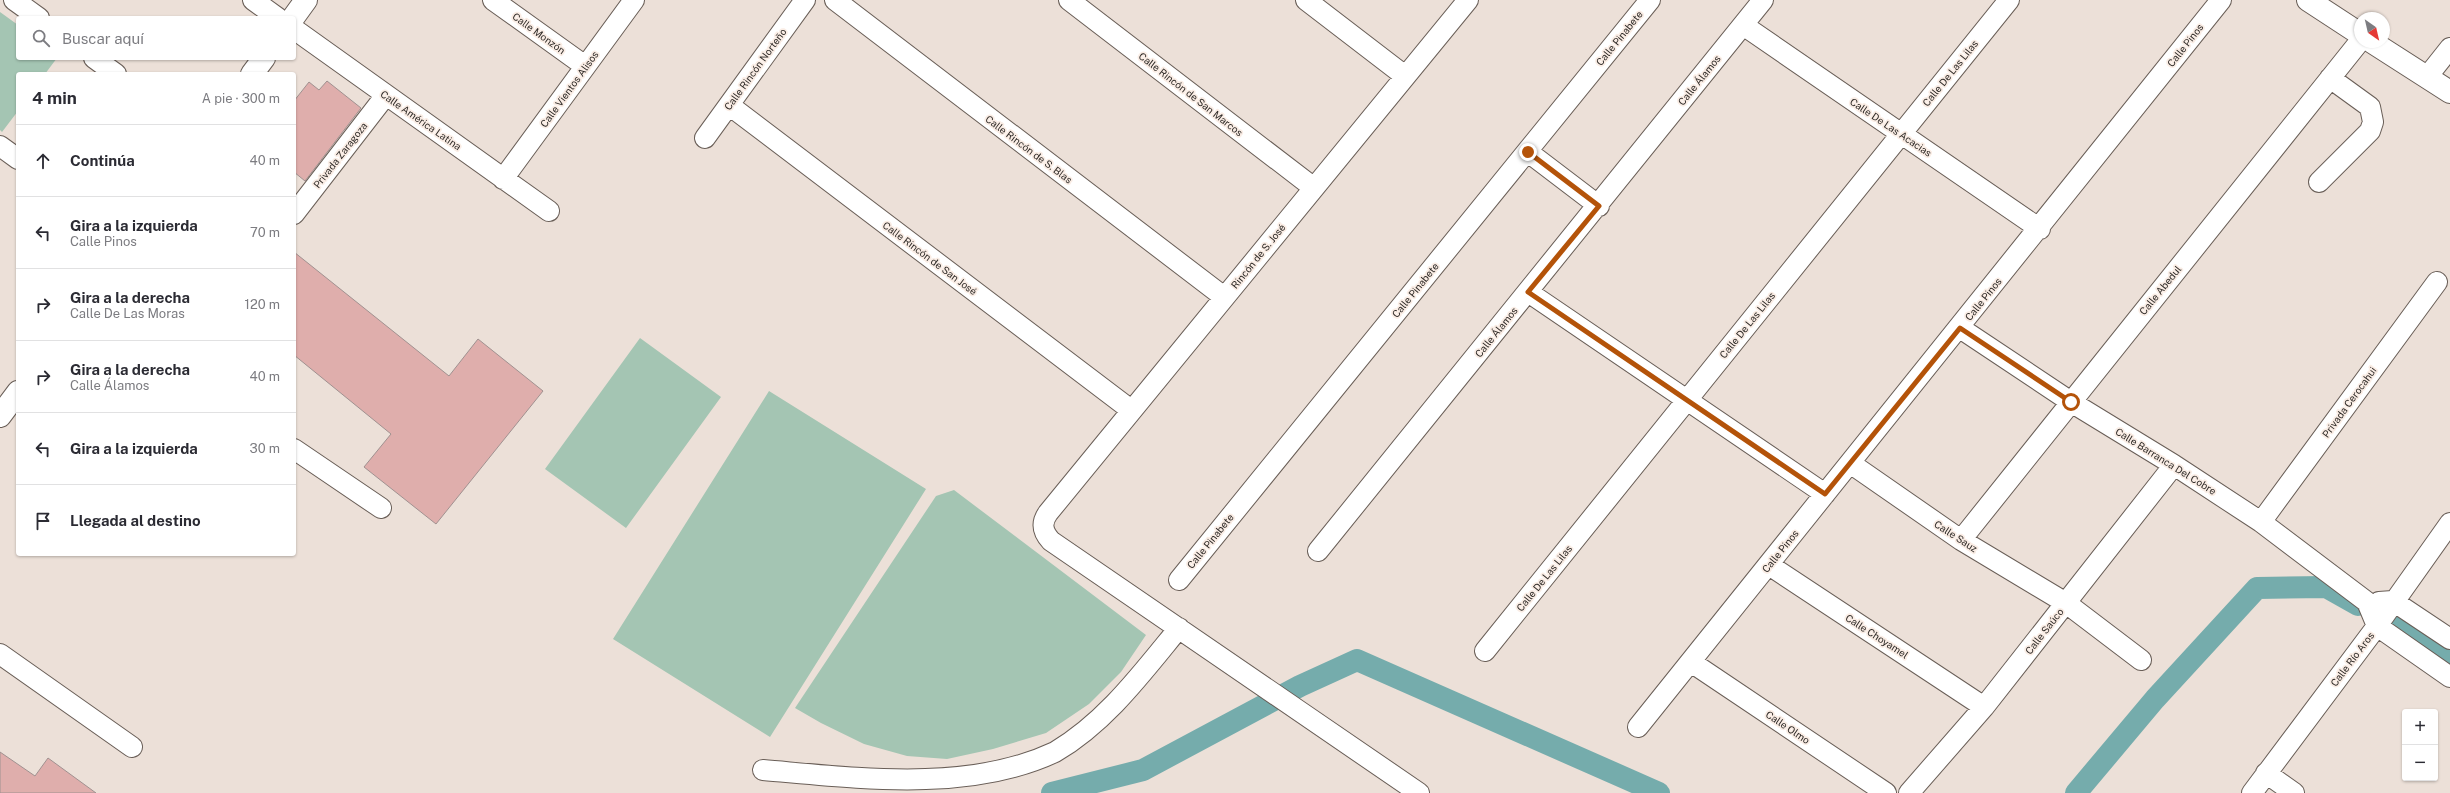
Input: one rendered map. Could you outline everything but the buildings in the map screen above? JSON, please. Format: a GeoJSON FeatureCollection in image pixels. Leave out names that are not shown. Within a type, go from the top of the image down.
{"type":"FeatureCollection","features":[{"type":"Feature","properties":{"kind":"main road"},"geometry":{"type":"LineString","coordinates":[[294,16],[306,0]]}},
{"type":"Feature","properties":{"kind":"main road"},"geometry":{"type":"LineString","coordinates":[[2308,0],[2354,30]]}},
{"type":"Feature","properties":{"kind":"main road"},"geometry":{"type":"LineString","coordinates":[[2381,48],[2450,92]]}},
{"type":"Feature","properties":{"kind":"main road"},"geometry":{"type":"LineString","coordinates":[[254,72],[262,60]]}},
{"type":"Feature","properties":{"kind":"main road"},"geometry":{"type":"LineString","coordinates":[[0,416],[16,395]]}},
{"type":"Feature","properties":{"kind":"street"},"geometry":{"type":"LineString","coordinates":[[14,0],[36,16]]}},
{"type":"Feature","properties":{"kind":"street"},"geometry":{"type":"LineString","coordinates":[[253,0],[275,16]]}},
{"type":"Feature","properties":{"kind":"street","name":"Calle Monzón"},"geometry":{"type":"LineString","coordinates":[[493,0],[586,66]]}},
{"type":"Feature","properties":{"kind":"street","name":"Calle Vientos Alisos"},"geometry":{"type":"LineString","coordinates":[[503,179],[634,0]]}},
{"type":"Feature","properties":{"kind":"street","name":"Calle Rincón Norteño"},"geometry":{"type":"LineString","coordinates":[[705,138],[805,0]]}},
{"type":"Feature","properties":{"kind":"street","name":"Calle Rincón de S. Blas"},"geometry":{"type":"LineString","coordinates":[[835,0],[1224,297]]}},
{"type":"Feature","properties":{"kind":"street","name":"Calle Rincón de San Marcos"},"geometry":{"type":"LineString","coordinates":[[1069,0],[1314,188]]}},
{"type":"Feature","properties":{"kind":"street"},"geometry":{"type":"LineString","coordinates":[[1306,0],[1405,76]]}},
{"type":"Feature","properties":{"kind":"street","name":"Rincón de S. José"},"geometry":{"type":"LineString","coordinates":[[1179,628],[1051,540],[1043,530],[1044,518],[1468,0]]}},
{"type":"Feature","properties":{"kind":"street","name":"Calle Pinabete"},"geometry":{"type":"LineString","coordinates":[[1179,580],[1650,0]]}},
{"type":"Feature","properties":{"kind":"street","name":"Calle Álamos"},"geometry":{"type":"LineString","coordinates":[[1318,551],[1599,206],[1763,0]]}},
{"type":"Feature","properties":{"kind":"street","name":"Calle De Las Lilas"},"geometry":{"type":"LineString","coordinates":[[1485,651],[2009,0]]}},
{"type":"Feature","properties":{"kind":"street","name":"Calle Pinos"},"geometry":{"type":"LineString","coordinates":[[1638,727],[2040,229],[2221,0]]}},
{"type":"Feature","properties":{"kind":"street","name":"Calle De Las Acacias"},"geometry":{"type":"LineString","coordinates":[[1743,25],[2040,229]]}},
{"type":"Feature","properties":{"kind":"street","name":"Calle América Latina"},"geometry":{"type":"LineString","coordinates":[[296,31],[548,211]]}},
{"type":"Feature","properties":{"kind":"street","name":"Calle Abedul"},"geometry":{"type":"LineString","coordinates":[[1961,540],[2354,48]]}},
{"type":"Feature","properties":{"kind":"street"},"geometry":{"type":"LineString","coordinates":[[2427,77],[2450,48]]}},
{"type":"Feature","properties":{"kind":"street"},"geometry":{"type":"LineString","coordinates":[[97,60],[113,72]]}},
{"type":"Feature","properties":{"kind":"street"},"geometry":{"type":"LineString","coordinates":[[2319,182],[2370,131],[2373,122],[2370,107],[2330,78]]}},
{"type":"Feature","properties":{"kind":"street","name":"Privada Zaragoza"},"geometry":{"type":"LineString","coordinates":[[296,211],[386,95]]}},
{"type":"Feature","properties":{"kind":"street","name":"Calle Rincón de San José"},"geometry":{"type":"LineString","coordinates":[[729,105],[1131,410]]}},
{"type":"Feature","properties":{"kind":"street"},"geometry":{"type":"LineString","coordinates":[[0,146],[16,158]]}},
{"type":"Feature","properties":{"kind":"street"},"geometry":{"type":"LineString","coordinates":[[1528,152],[1599,206]]}},
{"type":"Feature","properties":{"kind":"street","name":"Privada Cerocahui"},"geometry":{"type":"LineString","coordinates":[[2261,522],[2437,282]]}},
{"type":"Feature","properties":{"kind":"street"},"geometry":{"type":"LineString","coordinates":[[1528,292],[1686,401],[1825,494]]}},
{"type":"Feature","properties":{"kind":"street","name":"Calle Barranca Del Cobre"},"geometry":{"type":"LineString","coordinates":[[1960,328],[2071,402],[2174,465],[2261,522],[2367,602]]}},
{"type":"Feature","properties":{"kind":"street"},"geometry":{"type":"LineString","coordinates":[[296,450],[380,508]]}},
{"type":"Feature","properties":{"kind":"street","name":"Calle Sauz"},"geometry":{"type":"LineString","coordinates":[[1850,463],[1961,540],[2066,603],[2141,660]]}},
{"type":"Feature","properties":{"kind":"street","name":"Calle Saúco"},"geometry":{"type":"LineString","coordinates":[[1909,793],[1984,707],[2174,465]]}},
{"type":"Feature","properties":{"kind":"street","name":"Calle Río Aros"},"geometry":{"type":"LineString","coordinates":[[2252,793],[2376,626],[2450,523]]}},
{"type":"Feature","properties":{"kind":"street","name":"Calle Choyamel"},"geometry":{"type":"LineString","coordinates":[[1769,565],[1984,707]]}},
{"type":"Feature","properties":{"kind":"street"},"geometry":{"type":"LineString","coordinates":[[2450,639],[2393,601],[2367,602],[2376,626],[2450,677]]}},
{"type":"Feature","properties":{"kind":"street"},"geometry":{"type":"LineString","coordinates":[[763,770],[930,783],[974,779],[1015,769],[1055,752],[1087,729],[1126,692],[1179,628],[1418,793]]}},
{"type":"Feature","properties":{"kind":"street"},"geometry":{"type":"LineString","coordinates":[[0,654],[132,747]]}},
{"type":"Feature","properties":{"kind":"street","name":"Calle Olmo"},"geometry":{"type":"LineString","coordinates":[[1691,662],[1886,793]]}},
{"type":"Feature","properties":{"kind":"street"},"geometry":{"type":"LineString","coordinates":[[2266,773],[2294,793]]}},
{"type":"Feature","properties":{"kind":"green space"},"geometry":{"type":"Polygon","coordinates":[[[0,12],[16,24],[16,60],[56,60],[46,72],[16,72],[16,114],[2,132],[0,130],[0,12]]]}},
{"type":"Feature","properties":{"kind":"green space"},"geometry":{"type":"Polygon","coordinates":[[[640,338],[721,397],[626,528],[545,469],[640,338]]]}},
{"type":"Feature","properties":{"kind":"green space"},"geometry":{"type":"Polygon","coordinates":[[[769,391],[926,489],[770,737],[613,639],[769,391]]]}},
{"type":"Feature","properties":{"kind":"green space"},"geometry":{"type":"Polygon","coordinates":[[[954,490],[1146,635],[1121,672],[1089,704],[1046,733],[993,749],[947,759],[907,756],[864,744],[821,723],[795,708],[936,496],[954,490]]]}},
{"type":"Feature","properties":{"kind":"waterway"},"geometry":{"type":"LineString","coordinates":[[2076,793],[2155,699],[2257,588],[2326,587],[2358,605]]}},
{"type":"Feature","properties":{"kind":"waterway"},"geometry":{"type":"LineString","coordinates":[[2383,618],[2424,639],[2450,657]]}},
{"type":"Feature","properties":{"kind":"waterway"},"geometry":{"type":"LineString","coordinates":[[1052,793],[1143,770],[1300,686],[1357,660],[1659,793]]}},
{"type":"Feature","properties":{"kind":"route"},"geometry":{"type":"LineString","coordinates":[[1528,152],[1599,206],[1528,292],[1686,401],[1825,494],[1960,328],[2071,402]]}}]}
